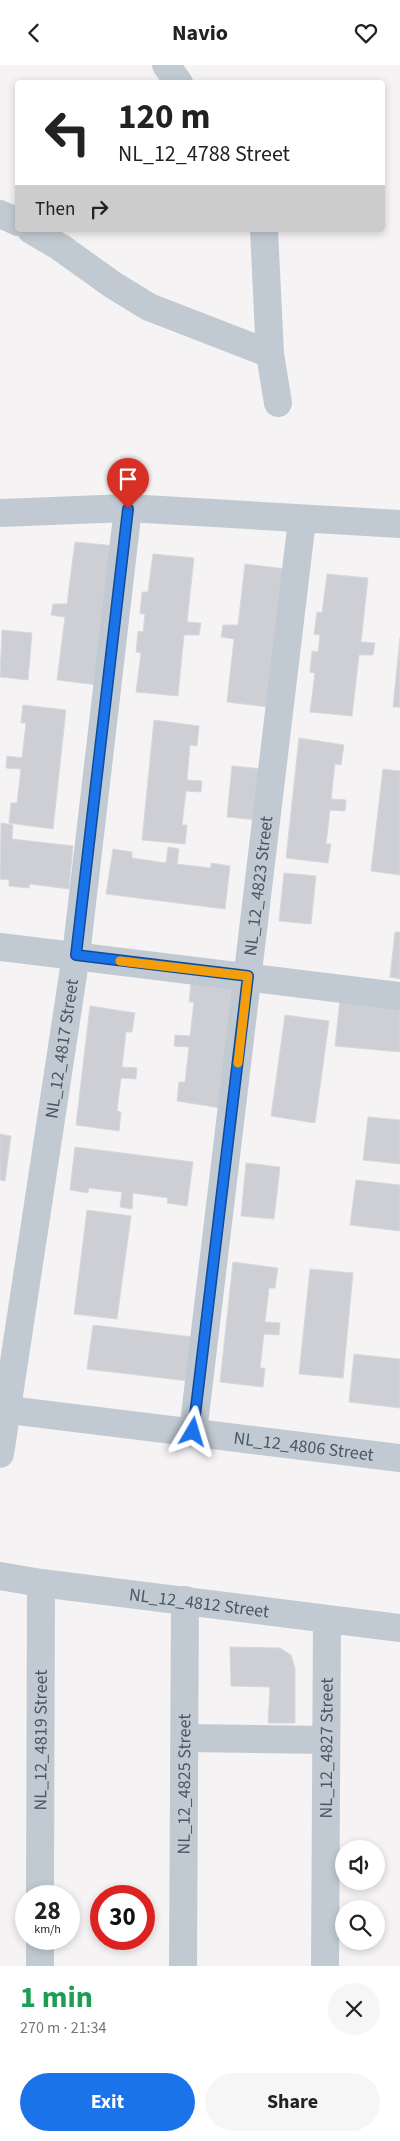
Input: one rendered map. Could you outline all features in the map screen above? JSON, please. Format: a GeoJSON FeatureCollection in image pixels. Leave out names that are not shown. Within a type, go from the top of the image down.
{"type":"FeatureCollection","features":[{"type":"Feature","properties":{"kind":"street"},"geometry":{"type":"LineString","coordinates":[[166,65],[177,80]]}},
{"type":"Feature","properties":{"kind":"street"},"geometry":{"type":"LineString","coordinates":[[0,214],[15,222]]}},
{"type":"Feature","properties":{"kind":"street"},"geometry":{"type":"LineString","coordinates":[[34,232],[60,247],[149,307],[270,354]]}},
{"type":"Feature","properties":{"kind":"street"},"geometry":{"type":"LineString","coordinates":[[264,232],[270,354],[278,403]]}},
{"type":"Feature","properties":{"kind":"street"},"geometry":{"type":"LineString","coordinates":[[0,513],[128,509],[400,524]]}},
{"type":"Feature","properties":{"kind":"street","name":"NL_12_4817 Street"},"geometry":{"type":"LineString","coordinates":[[0,1454],[3,1409],[76,955],[128,509]]}},
{"type":"Feature","properties":{"kind":"street","name":"NL_12_4823 Street"},"geometry":{"type":"LineString","coordinates":[[193,1432],[302,520]]}},
{"type":"Feature","properties":{"kind":"street"},"geometry":{"type":"LineString","coordinates":[[0,947],[400,996]]}},
{"type":"Feature","properties":{"kind":"street","name":"NL_12_4806 Street"},"geometry":{"type":"LineString","coordinates":[[3,1409],[400,1458]]}},
{"type":"Feature","properties":{"kind":"street","name":"NL_12_4812 Street"},"geometry":{"type":"LineString","coordinates":[[0,1576],[41,1583],[400,1629]]}},
{"type":"Feature","properties":{"kind":"street","name":"NL_12_4819 Street"},"geometry":{"type":"LineString","coordinates":[[40,1885],[41,1583]]}},
{"type":"Feature","properties":{"kind":"street","name":"NL_12_4825 Street"},"geometry":{"type":"LineString","coordinates":[[184,1966],[185,1600]]}},
{"type":"Feature","properties":{"kind":"street","name":"NL_12_4827 Street"},"geometry":{"type":"LineString","coordinates":[[325,1966],[327,1620]]}},
{"type":"Feature","properties":{"kind":"street"},"geometry":{"type":"LineString","coordinates":[[185,1739],[326,1740]]}},
{"type":"Feature","properties":{"kind":"street"},"geometry":{"type":"LineString","coordinates":[[40,1950],[40,1966]]}},
{"type":"Feature","properties":{"kind":"building"},"geometry":{"type":"Polygon","coordinates":[[[75,542],[116,546],[98,685],[57,680],[65,617],[51,615],[53,604],[67,604],[75,542]]]}},
{"type":"Feature","properties":{"kind":"building"},"geometry":{"type":"Polygon","coordinates":[[[153,554],[194,558],[187,622],[201,623],[199,635],[184,635],[178,696],[136,692],[141,653],[136,652],[138,631],[143,632],[145,614],[140,614],[142,592],[148,592],[153,554]]]}},
{"type":"Feature","properties":{"kind":"building"},"geometry":{"type":"Polygon","coordinates":[[[245,564],[286,569],[268,707],[227,702],[234,639],[221,637],[223,625],[238,625],[245,564]]]}},
{"type":"Feature","properties":{"kind":"building"},"geometry":{"type":"Polygon","coordinates":[[[327,574],[368,578],[361,642],[375,643],[373,655],[359,655],[352,716],[310,712],[315,673],[310,672],[312,651],[318,652],[320,635],[314,634],[317,612],[322,613],[327,574]]]}},
{"type":"Feature","properties":{"kind":"building"},"geometry":{"type":"Polygon","coordinates":[[[2,630],[32,633],[28,680],[0,677],[2,630]]]}},
{"type":"Feature","properties":{"kind":"building"},"geometry":{"type":"Polygon","coordinates":[[[400,637],[400,707],[393,707],[400,637]]]}},
{"type":"Feature","properties":{"kind":"building"},"geometry":{"type":"Polygon","coordinates":[[[23,705],[66,710],[53,829],[9,823],[11,803],[17,803],[21,769],[6,768],[7,756],[22,758],[26,723],[21,723],[23,705]]]}},
{"type":"Feature","properties":{"kind":"building"},"geometry":{"type":"Polygon","coordinates":[[[154,720],[199,726],[197,746],[190,745],[187,780],[202,781],[201,792],[186,791],[182,825],[187,825],[185,844],[142,840],[154,720]]]}},
{"type":"Feature","properties":{"kind":"building"},"geometry":{"type":"Polygon","coordinates":[[[299,738],[344,745],[341,765],[335,764],[331,799],[346,800],[345,811],[330,810],[326,844],[331,844],[328,863],[286,858],[299,738]]]}},
{"type":"Feature","properties":{"kind":"building"},"geometry":{"type":"Polygon","coordinates":[[[232,766],[263,769],[258,820],[227,817],[232,766]]]}},
{"type":"Feature","properties":{"kind":"building"},"geometry":{"type":"Polygon","coordinates":[[[383,769],[400,771],[400,875],[371,871],[383,769]]]}},
{"type":"Feature","properties":{"kind":"building"},"geometry":{"type":"Polygon","coordinates":[[[1,823],[13,825],[12,839],[73,846],[69,889],[30,884],[29,888],[9,886],[9,880],[0,879],[1,823]]]}},
{"type":"Feature","properties":{"kind":"building"},"geometry":{"type":"Polygon","coordinates":[[[168,847],[179,849],[177,864],[211,868],[211,863],[230,866],[225,909],[106,894],[113,849],[132,852],[132,858],[166,863],[168,847]]]}},
{"type":"Feature","properties":{"kind":"building"},"geometry":{"type":"Polygon","coordinates":[[[284,873],[316,876],[311,924],[279,921],[284,873]]]}},
{"type":"Feature","properties":{"kind":"building"},"geometry":{"type":"Polygon","coordinates":[[[395,932],[400,932],[400,979],[390,977],[395,932]]]}},
{"type":"Feature","properties":{"kind":"building"},"geometry":{"type":"Polygon","coordinates":[[[191,983],[235,988],[221,1108],[177,1101],[179,1082],[185,1082],[189,1047],[174,1046],[175,1035],[190,1036],[194,1002],[189,1002],[191,983]]]}},
{"type":"Feature","properties":{"kind":"building"},"geometry":{"type":"Polygon","coordinates":[[[340,999],[400,1005],[400,1052],[335,1046],[340,999]]]}},
{"type":"Feature","properties":{"kind":"building"},"geometry":{"type":"Polygon","coordinates":[[[90,1006],[135,1013],[132,1032],[126,1032],[122,1067],[137,1068],[136,1079],[121,1078],[117,1111],[121,1112],[119,1131],[76,1125],[90,1006]]]}},
{"type":"Feature","properties":{"kind":"building"},"geometry":{"type":"Polygon","coordinates":[[[285,1015],[329,1021],[315,1123],[271,1116],[285,1015]]]}},
{"type":"Feature","properties":{"kind":"building"},"geometry":{"type":"Polygon","coordinates":[[[368,1117],[400,1120],[400,1164],[363,1160],[368,1117]]]}},
{"type":"Feature","properties":{"kind":"building"},"geometry":{"type":"Polygon","coordinates":[[[0,1134],[11,1136],[5,1181],[0,1180],[0,1134]]]}},
{"type":"Feature","properties":{"kind":"building"},"geometry":{"type":"Polygon","coordinates":[[[75,1147],[193,1162],[187,1206],[167,1203],[168,1198],[133,1193],[132,1209],[120,1207],[122,1192],[89,1188],[88,1193],[70,1190],[75,1147]]]}},
{"type":"Feature","properties":{"kind":"building"},"geometry":{"type":"Polygon","coordinates":[[[246,1163],[280,1167],[274,1219],[241,1216],[246,1163]]]}},
{"type":"Feature","properties":{"kind":"building"},"geometry":{"type":"Polygon","coordinates":[[[356,1180],[400,1185],[400,1231],[350,1225],[356,1180]]]}},
{"type":"Feature","properties":{"kind":"building"},"geometry":{"type":"Polygon","coordinates":[[[87,1210],[131,1216],[117,1319],[74,1314],[87,1210]]]}},
{"type":"Feature","properties":{"kind":"building"},"geometry":{"type":"Polygon","coordinates":[[[233,1262],[278,1268],[275,1288],[269,1288],[265,1322],[280,1323],[279,1335],[264,1334],[260,1368],[265,1368],[263,1387],[220,1382],[233,1262]]]}},
{"type":"Feature","properties":{"kind":"building"},"geometry":{"type":"Polygon","coordinates":[[[310,1269],[353,1273],[343,1378],[299,1374],[310,1269]]]}},
{"type":"Feature","properties":{"kind":"building"},"geometry":{"type":"Polygon","coordinates":[[[93,1325],[193,1337],[188,1381],[87,1369],[93,1325]]]}},
{"type":"Feature","properties":{"kind":"building"},"geometry":{"type":"Polygon","coordinates":[[[354,1354],[400,1359],[400,1408],[349,1402],[354,1354]]]}},
{"type":"Feature","properties":{"kind":"building"},"geometry":{"type":"Polygon","coordinates":[[[230,1647],[280,1648],[291,1655],[295,1668],[295,1723],[268,1723],[270,1687],[231,1686],[230,1647]]]}},
{"type":"Feature","properties":{"kind":"slow traffic"},"geometry":{"type":"LineString","coordinates":[[120,961],[248,976],[238,1063]]}},
{"type":"Feature","properties":{"kind":"route"},"geometry":{"type":"LineString","coordinates":[[128,509],[76,955],[248,976],[193,1432]]}}]}
